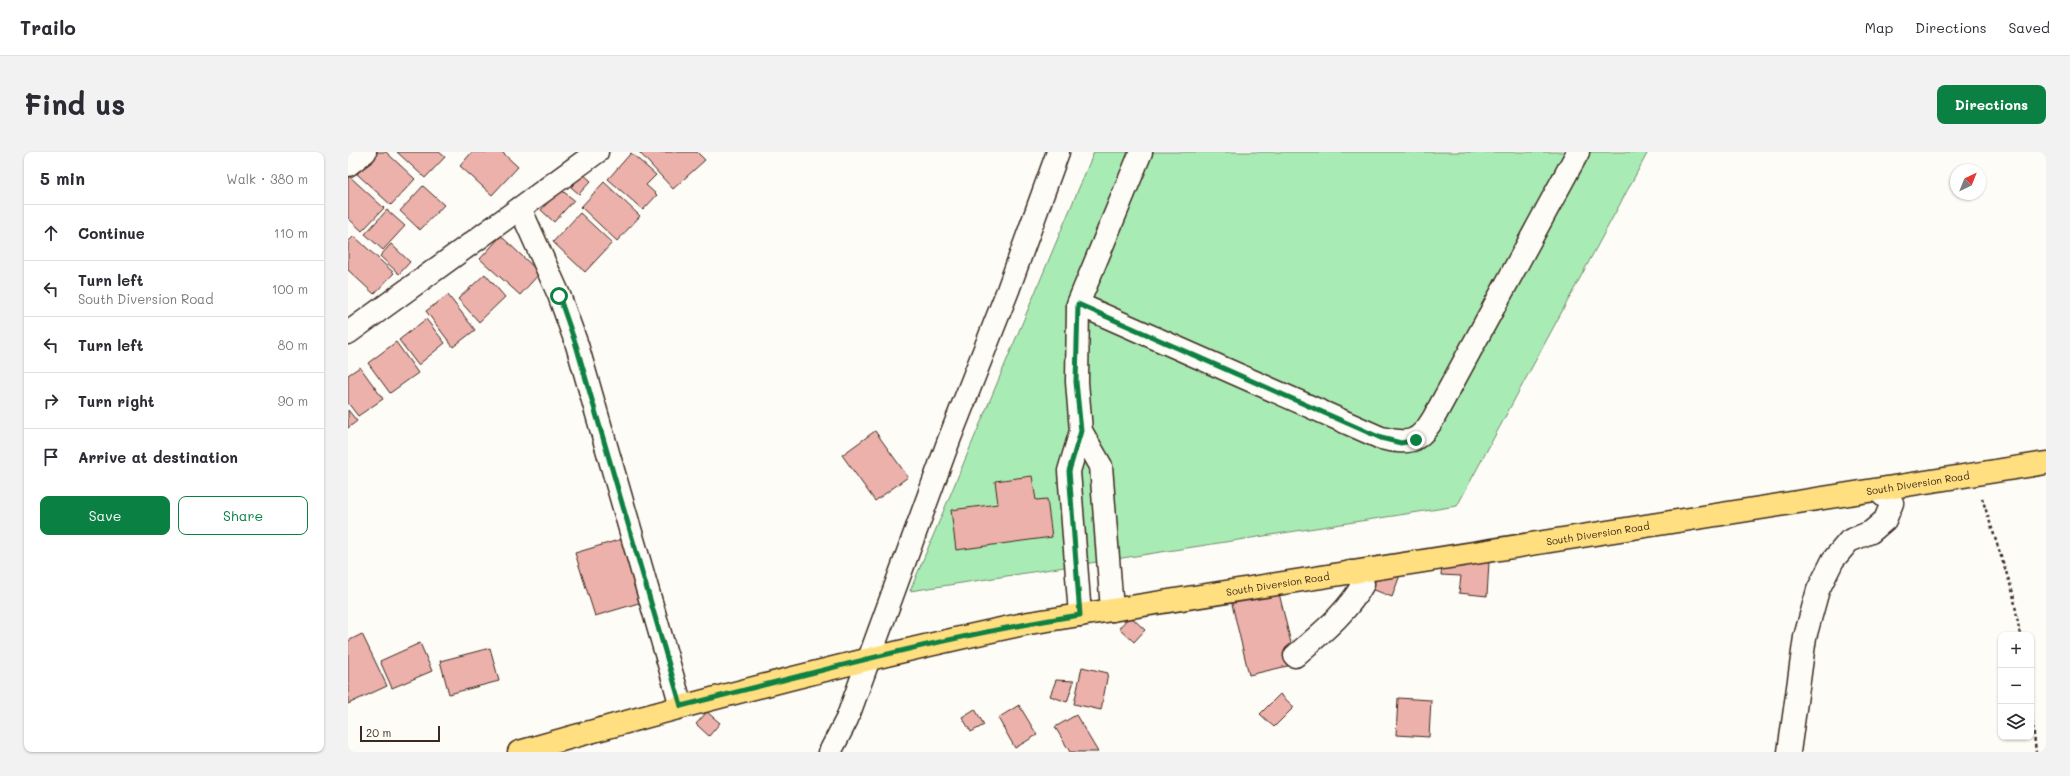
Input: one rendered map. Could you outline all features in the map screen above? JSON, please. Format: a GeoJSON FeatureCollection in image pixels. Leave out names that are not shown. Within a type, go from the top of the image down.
{"type":"FeatureCollection","features":[{"type":"Feature","properties":{"kind":"main road","name":"South Diversion Road"},"geometry":{"type":"LineString","coordinates":[[519,752],[681,706],[870,658],[1029,623],[2046,463]]}},
{"type":"Feature","properties":{"kind":"street"},"geometry":{"type":"LineString","coordinates":[[348,165],[364,152]]}},
{"type":"Feature","properties":{"kind":"street"},"geometry":{"type":"LineString","coordinates":[[830,752],[847,719],[949,440],[1008,290],[1058,152]]}},
{"type":"Feature","properties":{"kind":"street"},"geometry":{"type":"LineString","coordinates":[[1080,615],[1069,471],[1081,431],[1076,382],[1078,304],[1141,152]]}},
{"type":"Feature","properties":{"kind":"street"},"geometry":{"type":"LineString","coordinates":[[1078,304],[1381,438],[1401,443],[1416,440],[1425,432],[1433,419],[1578,152]]}},
{"type":"Feature","properties":{"kind":"street"},"geometry":{"type":"LineString","coordinates":[[348,333],[520,208],[585,155]]}},
{"type":"Feature","properties":{"kind":"street"},"geometry":{"type":"LineString","coordinates":[[520,208],[559,296],[576,345],[681,706]]}},
{"type":"Feature","properties":{"kind":"street"},"geometry":{"type":"LineString","coordinates":[[1081,431],[1100,466],[1112,610]]}},
{"type":"Feature","properties":{"kind":"street"},"geometry":{"type":"LineString","coordinates":[[1789,752],[1805,638],[1818,590],[1833,560],[1849,541],[1872,532],[1886,520],[1892,503],[1877,490]]}},
{"type":"Feature","properties":{"kind":"street"},"geometry":{"type":"LineString","coordinates":[[1295,656],[1325,630],[1354,600],[1362,584],[1360,577],[1350,572]]}},
{"type":"Feature","properties":{"kind":"path"},"geometry":{"type":"LineString","coordinates":[[1974,475],[2013,593],[2020,632]]}},
{"type":"Feature","properties":{"kind":"path"},"geometry":{"type":"LineString","coordinates":[[2034,735],[2036,752]]}},
{"type":"Feature","properties":{"kind":"green space"},"geometry":{"type":"Polygon","coordinates":[[[1094,152],[1648,152],[1457,506],[910,591],[1094,152]]]}},
{"type":"Feature","properties":{"kind":"building"},"geometry":{"type":"Polygon","coordinates":[[[377,152],[386,152],[415,179],[391,205],[357,174],[377,152]]]}},
{"type":"Feature","properties":{"kind":"building"},"geometry":{"type":"Polygon","coordinates":[[[397,152],[439,152],[445,157],[425,178],[397,152]]]}},
{"type":"Feature","properties":{"kind":"building"},"geometry":{"type":"Polygon","coordinates":[[[472,152],[502,152],[518,167],[492,195],[460,166],[472,152]]]}},
{"type":"Feature","properties":{"kind":"building"},"geometry":{"type":"Polygon","coordinates":[[[639,152],[697,152],[705,160],[673,189],[639,152]]]}},
{"type":"Feature","properties":{"kind":"building"},"geometry":{"type":"Polygon","coordinates":[[[631,153],[656,175],[646,185],[657,195],[643,210],[608,179],[631,153]]]}},
{"type":"Feature","properties":{"kind":"building"},"geometry":{"type":"Polygon","coordinates":[[[583,174],[591,181],[579,194],[571,187],[583,174]]]}},
{"type":"Feature","properties":{"kind":"building"},"geometry":{"type":"Polygon","coordinates":[[[348,175],[384,208],[362,231],[348,218],[348,175]]]}},
{"type":"Feature","properties":{"kind":"building"},"geometry":{"type":"Polygon","coordinates":[[[604,182],[640,216],[617,241],[581,207],[604,182]]]}},
{"type":"Feature","properties":{"kind":"building"},"geometry":{"type":"Polygon","coordinates":[[[423,186],[444,205],[420,230],[400,211],[423,186]]]}},
{"type":"Feature","properties":{"kind":"building"},"geometry":{"type":"Polygon","coordinates":[[[560,189],[574,200],[554,222],[541,210],[560,189]]]}},
{"type":"Feature","properties":{"kind":"building"},"geometry":{"type":"Polygon","coordinates":[[[387,210],[405,226],[383,250],[365,234],[387,210]]]}},
{"type":"Feature","properties":{"kind":"building"},"geometry":{"type":"Polygon","coordinates":[[[580,213],[612,243],[585,272],[553,242],[580,213]]]}},
{"type":"Feature","properties":{"kind":"building"},"geometry":{"type":"Polygon","coordinates":[[[354,236],[394,273],[374,294],[348,270],[348,242],[354,236]]]}},
{"type":"Feature","properties":{"kind":"building"},"geometry":{"type":"Polygon","coordinates":[[[501,236],[540,273],[520,295],[480,259],[501,236]]]}},
{"type":"Feature","properties":{"kind":"building"},"geometry":{"type":"Polygon","coordinates":[[[391,244],[410,262],[399,274],[380,256],[391,244]]]}},
{"type":"Feature","properties":{"kind":"building"},"geometry":{"type":"Polygon","coordinates":[[[485,274],[505,297],[479,322],[458,299],[485,274]]]}},
{"type":"Feature","properties":{"kind":"building"},"geometry":{"type":"Polygon","coordinates":[[[448,295],[475,330],[453,347],[426,311],[448,295]]]}},
{"type":"Feature","properties":{"kind":"building"},"geometry":{"type":"Polygon","coordinates":[[[426,319],[445,343],[418,365],[399,340],[426,319]]]}},
{"type":"Feature","properties":{"kind":"building"},"geometry":{"type":"Polygon","coordinates":[[[396,342],[418,373],[390,393],[368,363],[396,342]]]}},
{"type":"Feature","properties":{"kind":"building"},"geometry":{"type":"Polygon","coordinates":[[[360,367],[383,399],[358,416],[348,403],[348,375],[360,367]]]}},
{"type":"Feature","properties":{"kind":"building"},"geometry":{"type":"Polygon","coordinates":[[[348,410],[357,421],[348,428],[348,410]]]}},
{"type":"Feature","properties":{"kind":"building"},"geometry":{"type":"Polygon","coordinates":[[[875,431],[908,477],[875,501],[842,455],[875,431]]]}},
{"type":"Feature","properties":{"kind":"building"},"geometry":{"type":"Polygon","coordinates":[[[1032,476],[1036,500],[1047,499],[1052,537],[956,550],[951,510],[998,504],[995,481],[1032,476]]]}},
{"type":"Feature","properties":{"kind":"building"},"geometry":{"type":"Polygon","coordinates":[[[622,539],[642,602],[595,616],[575,553],[622,539]]]}},
{"type":"Feature","properties":{"kind":"building"},"geometry":{"type":"Polygon","coordinates":[[[1443,558],[1489,562],[1487,596],[1459,593],[1461,576],[1441,575],[1443,558]]]}},
{"type":"Feature","properties":{"kind":"building"},"geometry":{"type":"Polygon","coordinates":[[[1380,568],[1400,575],[1392,597],[1372,589],[1380,568]]]}},
{"type":"Feature","properties":{"kind":"building"},"geometry":{"type":"Polygon","coordinates":[[[1278,589],[1296,664],[1249,675],[1231,600],[1278,589]]]}},
{"type":"Feature","properties":{"kind":"building"},"geometry":{"type":"Polygon","coordinates":[[[1130,616],[1145,630],[1134,642],[1119,628],[1130,616]]]}},
{"type":"Feature","properties":{"kind":"building"},"geometry":{"type":"Polygon","coordinates":[[[362,634],[387,686],[348,704],[348,641],[362,634]]]}},
{"type":"Feature","properties":{"kind":"building"},"geometry":{"type":"Polygon","coordinates":[[[420,643],[432,671],[392,688],[380,661],[420,643]]]}},
{"type":"Feature","properties":{"kind":"building"},"geometry":{"type":"Polygon","coordinates":[[[490,648],[499,681],[449,694],[440,661],[490,648]]]}},
{"type":"Feature","properties":{"kind":"building"},"geometry":{"type":"Polygon","coordinates":[[[1082,667],[1108,673],[1101,710],[1074,704],[1082,667]]]}},
{"type":"Feature","properties":{"kind":"building"},"geometry":{"type":"Polygon","coordinates":[[[1056,680],[1074,681],[1067,702],[1050,696],[1056,680]]]}},
{"type":"Feature","properties":{"kind":"building"},"geometry":{"type":"Polygon","coordinates":[[[1280,694],[1294,707],[1274,727],[1260,714],[1280,694]]]}},
{"type":"Feature","properties":{"kind":"building"},"geometry":{"type":"Polygon","coordinates":[[[1398,698],[1431,700],[1429,737],[1396,735],[1398,698]]]}},
{"type":"Feature","properties":{"kind":"building"},"geometry":{"type":"Polygon","coordinates":[[[1019,705],[1037,735],[1015,748],[998,718],[1019,705]]]}},
{"type":"Feature","properties":{"kind":"building"},"geometry":{"type":"Polygon","coordinates":[[[975,709],[984,725],[971,732],[962,717],[975,709]]]}},
{"type":"Feature","properties":{"kind":"building"},"geometry":{"type":"Polygon","coordinates":[[[707,712],[720,723],[709,736],[696,724],[707,712]]]}},
{"type":"Feature","properties":{"kind":"building"},"geometry":{"type":"Polygon","coordinates":[[[1076,715],[1098,752],[1070,752],[1055,727],[1076,715]]]}},
{"type":"Feature","properties":{"kind":"route"},"geometry":{"type":"LineString","coordinates":[[559,296],[576,345],[681,706],[935,642],[1029,623],[1080,615],[1069,471],[1081,431],[1076,382],[1078,304],[1381,438],[1401,443],[1416,440]]}}]}
